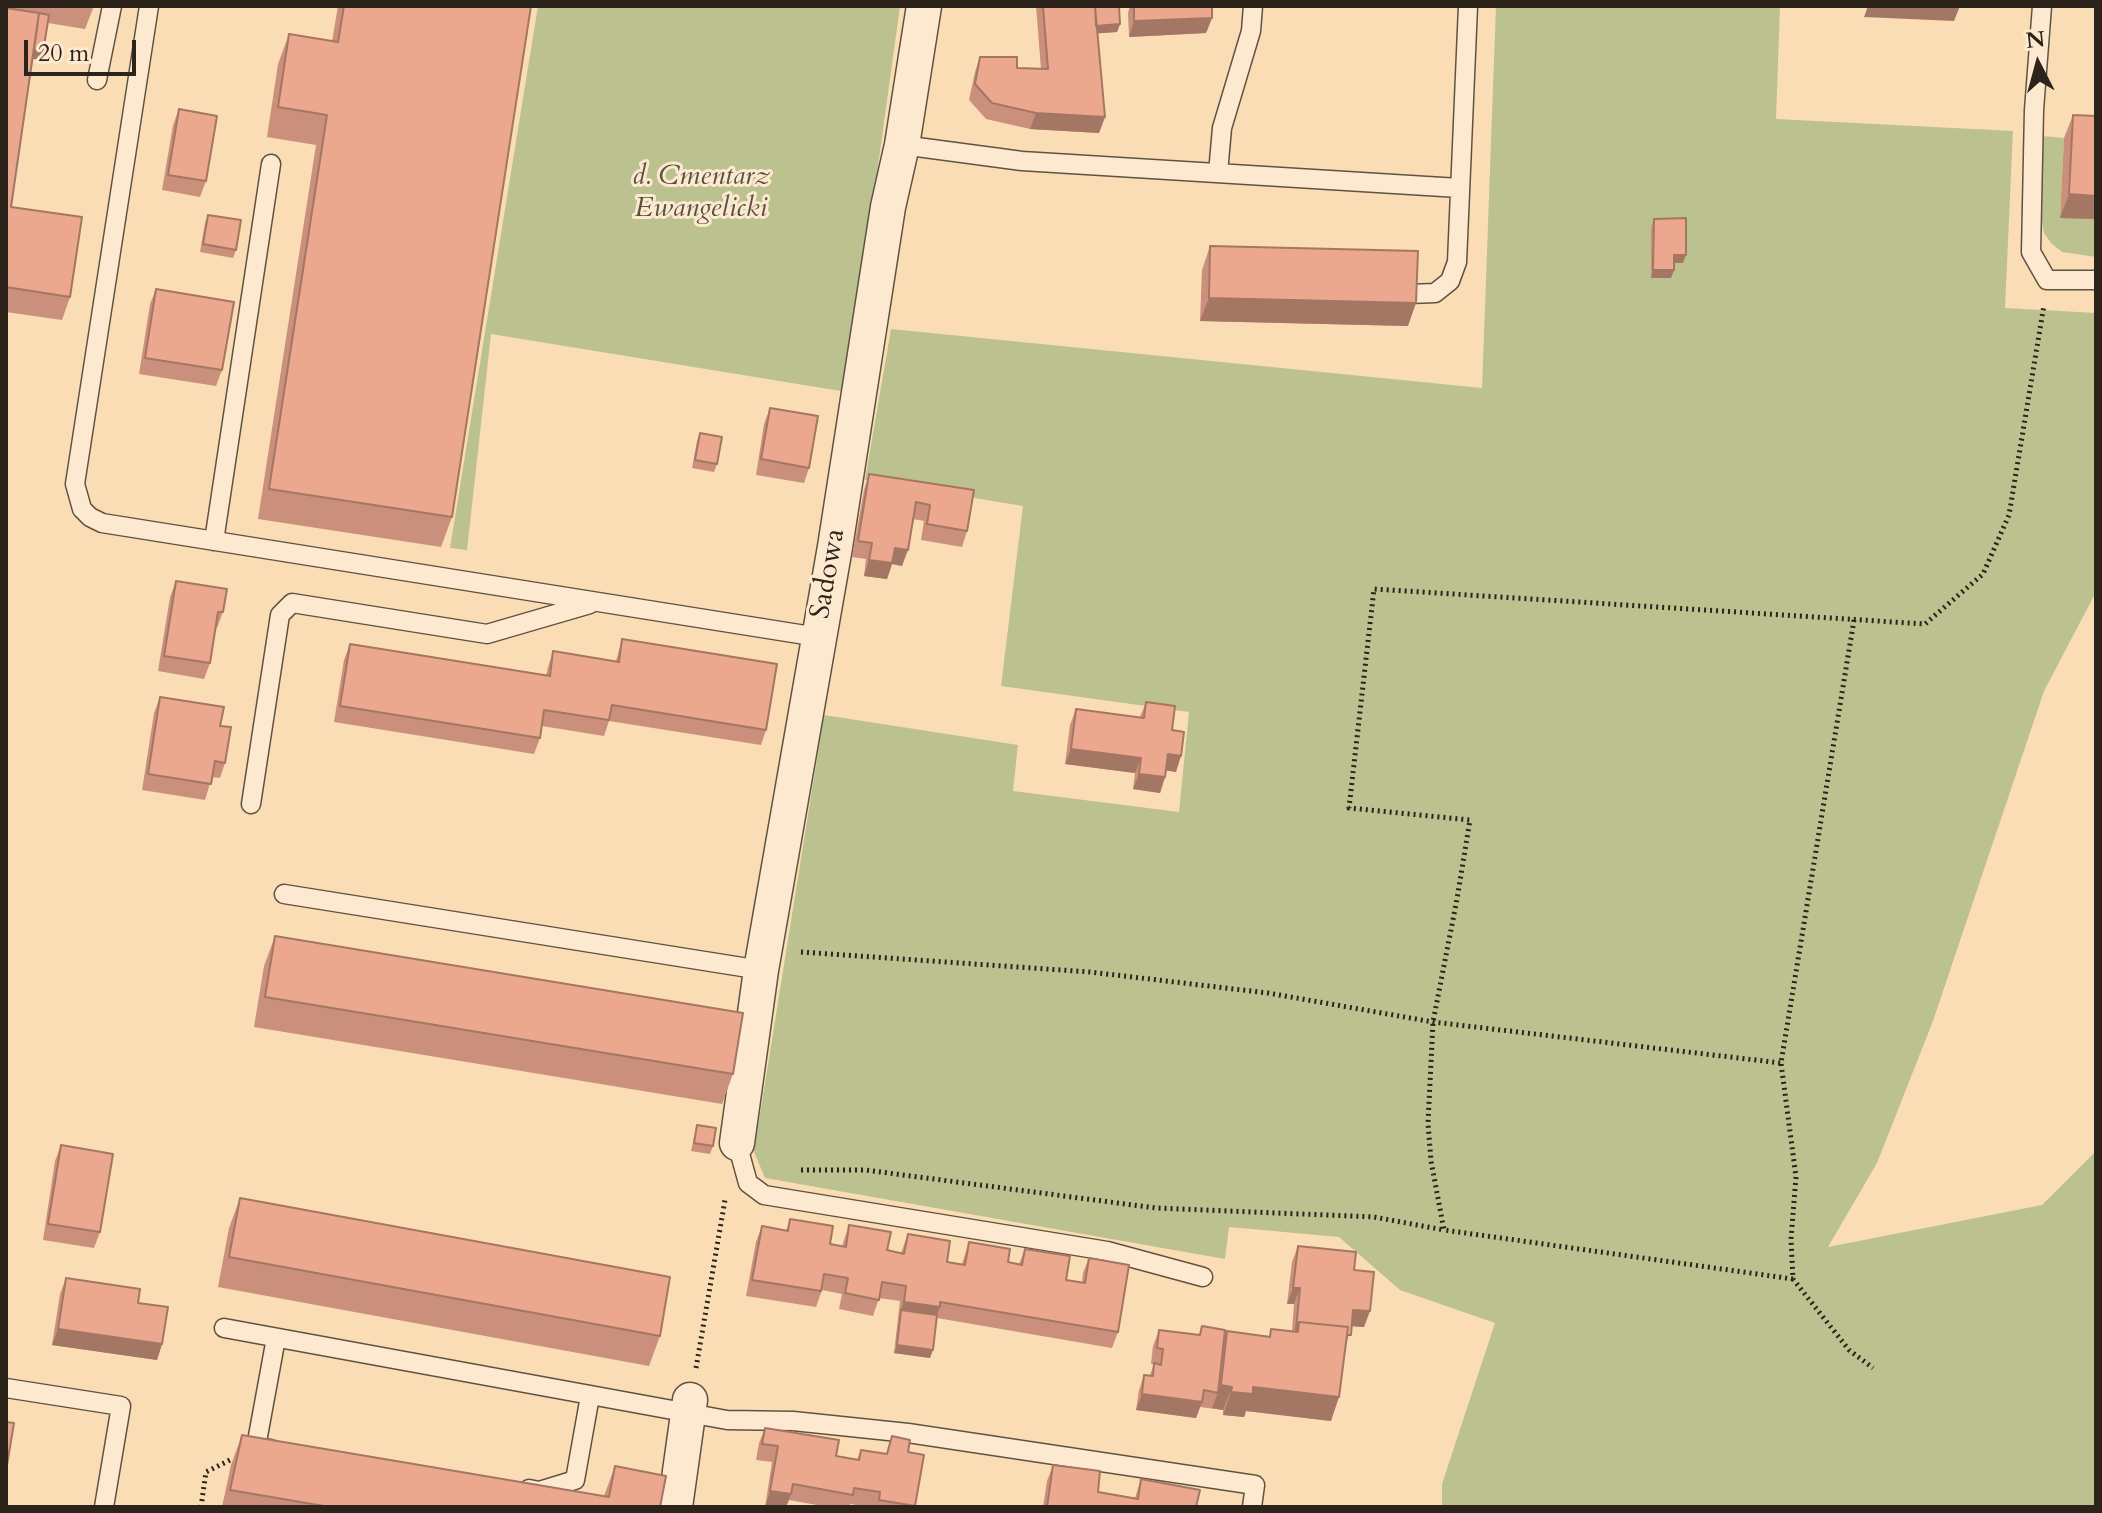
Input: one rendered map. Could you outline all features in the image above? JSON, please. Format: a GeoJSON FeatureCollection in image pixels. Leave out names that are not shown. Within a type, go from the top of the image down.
{"type":"FeatureCollection","features":[{"type":"Feature","properties":{"kind":"street","name":"Sadowa"},"geometry":{"type":"LineString","coordinates":[[737,1143],[773,960],[818,637],[924,6]]}},
{"type":"Feature","properties":{"kind":"street"},"geometry":{"type":"LineString","coordinates":[[675,1507],[690,1406]]}},
{"type":"Feature","properties":{"kind":"lane"},"geometry":{"type":"LineString","coordinates":[[97,80],[112,6]]}},
{"type":"Feature","properties":{"kind":"lane"},"geometry":{"type":"LineString","coordinates":[[149,6],[75,484],[82,509],[102,523],[818,637]]}},
{"type":"Feature","properties":{"kind":"lane"},"geometry":{"type":"LineString","coordinates":[[1218,173],[1222,128],[1251,31],[1253,6]]}},
{"type":"Feature","properties":{"kind":"lane"},"geometry":{"type":"LineString","coordinates":[[1409,294],[1435,293],[1450,281],[1457,262],[1468,6]]}},
{"type":"Feature","properties":{"kind":"lane"},"geometry":{"type":"LineString","coordinates":[[2042,6],[2034,110],[2031,252],[2047,280],[2096,280]]}},
{"type":"Feature","properties":{"kind":"lane"},"geometry":{"type":"LineString","coordinates":[[902,145],[1022,161],[1459,188]]}},
{"type":"Feature","properties":{"kind":"lane"},"geometry":{"type":"LineString","coordinates":[[214,541],[271,164]]}},
{"type":"Feature","properties":{"kind":"lane"},"geometry":{"type":"LineString","coordinates":[[251,804],[280,615],[292,603],[487,634],[597,602]]}},
{"type":"Feature","properties":{"kind":"lane"},"geometry":{"type":"LineString","coordinates":[[284,894],[773,960]]}},
{"type":"Feature","properties":{"kind":"lane"},"geometry":{"type":"LineString","coordinates":[[737,1143],[748,1183],[764,1195],[1107,1251],[1203,1277]]}},
{"type":"Feature","properties":{"kind":"lane"},"geometry":{"type":"LineString","coordinates":[[224,1328],[590,1396],[690,1406],[727,1420],[793,1421],[908,1433],[1255,1485],[1252,1507]]}},
{"type":"Feature","properties":{"kind":"lane"},"geometry":{"type":"LineString","coordinates":[[276,1338],[256,1447],[288,1452]]}},
{"type":"Feature","properties":{"kind":"lane"},"geometry":{"type":"LineString","coordinates":[[6,1388],[121,1406],[104,1507]]}},
{"type":"Feature","properties":{"kind":"lane"},"geometry":{"type":"LineString","coordinates":[[508,1486],[539,1491],[575,1480],[590,1396]]}},
{"type":"Feature","properties":{"kind":"path"},"geometry":{"type":"LineString","coordinates":[[1444,1230],[1431,1161],[1428,1123],[1433,1022],[1470,820],[1349,808],[1374,589],[1925,624],[1983,574],[2009,515],[2037,335],[2050,279]]}},
{"type":"Feature","properties":{"kind":"path"},"geometry":{"type":"LineString","coordinates":[[1854,620],[1781,1063],[1796,1177],[1791,1239],[1793,1279],[1849,1350],[1873,1368]]}},
{"type":"Feature","properties":{"kind":"path"},"geometry":{"type":"LineString","coordinates":[[773,960],[1105,974],[1268,993],[1433,1022],[1781,1063]]}},
{"type":"Feature","properties":{"kind":"path"},"geometry":{"type":"LineString","coordinates":[[752,1187],[765,1178],[796,1170],[865,1170],[1156,1208],[1374,1217],[1444,1230],[1793,1279]]}},
{"type":"Feature","properties":{"kind":"path"},"geometry":{"type":"LineString","coordinates":[[690,1406],[727,1189]]}},
{"type":"Feature","properties":{"kind":"path"},"geometry":{"type":"LineString","coordinates":[[201,1507],[206,1472],[230,1460],[246,1463]]}},
{"type":"Feature","properties":{"kind":"green space","name":"d. Cmentarz Ewangelicki"},"geometry":{"type":"Polygon","coordinates":[[[538,6],[900,6],[847,392],[491,334],[467,550],[450,548],[538,6]]]}},
{"type":"Feature","properties":{"kind":"green space"},"geometry":{"type":"Polygon","coordinates":[[[1496,6],[1780,6],[1776,119],[2013,131],[2005,308],[2096,313],[2096,592],[2044,691],[1933,1021],[1877,1163],[1828,1247],[2042,1205],[2096,1151],[2096,1507],[1442,1507],[1442,1484],[1495,1323],[1400,1290],[1339,1237],[1229,1227],[1225,1259],[765,1178],[754,1152],[824,715],[1018,745],[1013,791],[1179,812],[1189,712],[1001,686],[1023,506],[865,480],[891,329],[1482,388],[1496,6]]]}},
{"type":"Feature","properties":{"kind":"green space"},"geometry":{"type":"Polygon","coordinates":[[[2042,136],[2064,138],[2060,217],[2096,219],[2096,257],[2062,252],[2044,233],[2041,217],[2042,136]]]}},
{"type":"Feature","properties":{"kind":"building"},"geometry":{"type":"Polygon","coordinates":[[[344,6],[531,6],[452,517],[269,489],[327,115],[278,107],[289,34],[338,42],[344,6]]]}},
{"type":"Feature","properties":{"kind":"building"},"geometry":{"type":"Polygon","coordinates":[[[1043,6],[1095,6],[1105,117],[1036,113],[992,103],[975,84],[980,57],[1017,57],[1017,68],[1048,69],[1043,6]]]}},
{"type":"Feature","properties":{"kind":"building"},"geometry":{"type":"Polygon","coordinates":[[[1095,6],[1119,6],[1120,24],[1096,26],[1095,6]]]}},
{"type":"Feature","properties":{"kind":"building"},"geometry":{"type":"Polygon","coordinates":[[[1134,6],[1212,6],[1212,18],[1134,21],[1134,6]]]}},
{"type":"Feature","properties":{"kind":"building"},"geometry":{"type":"Polygon","coordinates":[[[6,8],[39,13],[11,207],[82,217],[70,297],[6,287],[6,8]]]}},
{"type":"Feature","properties":{"kind":"building"},"geometry":{"type":"Polygon","coordinates":[[[39,13],[49,15],[43,52],[34,50],[39,13]]]}},
{"type":"Feature","properties":{"kind":"building"},"geometry":{"type":"Polygon","coordinates":[[[179,109],[217,116],[206,181],[168,175],[179,109]]]}},
{"type":"Feature","properties":{"kind":"building"},"geometry":{"type":"Polygon","coordinates":[[[2073,115],[2096,116],[2096,196],[2069,194],[2073,115]]]}},
{"type":"Feature","properties":{"kind":"building"},"geometry":{"type":"Polygon","coordinates":[[[208,215],[241,220],[236,250],[203,244],[208,215]]]}},
{"type":"Feature","properties":{"kind":"building"},"geometry":{"type":"Polygon","coordinates":[[[1686,218],[1686,255],[1674,255],[1674,270],[1653,270],[1654,219],[1686,218]]]}},
{"type":"Feature","properties":{"kind":"building"},"geometry":{"type":"Polygon","coordinates":[[[1210,246],[1418,251],[1416,303],[1209,298],[1210,246]]]}},
{"type":"Feature","properties":{"kind":"building"},"geometry":{"type":"Polygon","coordinates":[[[156,289],[234,302],[222,370],[145,358],[156,289]]]}},
{"type":"Feature","properties":{"kind":"building"},"geometry":{"type":"Polygon","coordinates":[[[770,408],[818,416],[809,468],[761,459],[770,408]]]}},
{"type":"Feature","properties":{"kind":"building"},"geometry":{"type":"Polygon","coordinates":[[[700,433],[722,437],[717,464],[695,460],[700,433]]]}},
{"type":"Feature","properties":{"kind":"building"},"geometry":{"type":"Polygon","coordinates":[[[869,474],[974,490],[967,531],[927,524],[930,505],[916,502],[908,550],[895,548],[892,563],[869,560],[872,543],[858,541],[869,474]]]}},
{"type":"Feature","properties":{"kind":"building"},"geometry":{"type":"Polygon","coordinates":[[[176,581],[227,589],[223,612],[218,612],[210,663],[164,656],[176,581]]]}},
{"type":"Feature","properties":{"kind":"building"},"geometry":{"type":"Polygon","coordinates":[[[622,639],[777,664],[766,730],[612,705],[609,720],[544,710],[540,738],[340,706],[350,644],[550,676],[553,651],[619,662],[622,639]]]}},
{"type":"Feature","properties":{"kind":"building"},"geometry":{"type":"Polygon","coordinates":[[[160,697],[224,707],[220,726],[231,727],[225,763],[215,761],[211,784],[148,774],[160,697]]]}},
{"type":"Feature","properties":{"kind":"building"},"geometry":{"type":"Polygon","coordinates":[[[1146,702],[1175,706],[1172,730],[1184,732],[1181,756],[1168,754],[1165,777],[1139,774],[1141,758],[1071,749],[1076,709],[1144,718],[1146,702]]]}},
{"type":"Feature","properties":{"kind":"building"},"geometry":{"type":"Polygon","coordinates":[[[275,936],[743,1013],[733,1074],[265,997],[275,936]]]}},
{"type":"Feature","properties":{"kind":"building"},"geometry":{"type":"Polygon","coordinates":[[[697,1125],[716,1128],[713,1146],[694,1143],[697,1125]]]}},
{"type":"Feature","properties":{"kind":"building"},"geometry":{"type":"Polygon","coordinates":[[[61,1145],[113,1154],[100,1232],[48,1224],[61,1145]]]}},
{"type":"Feature","properties":{"kind":"building"},"geometry":{"type":"Polygon","coordinates":[[[240,1198],[670,1277],[660,1336],[229,1257],[240,1198]]]}},
{"type":"Feature","properties":{"kind":"building"},"geometry":{"type":"Polygon","coordinates":[[[790,1219],[833,1226],[830,1244],[846,1247],[849,1225],[891,1232],[887,1250],[904,1254],[908,1234],[950,1241],[947,1262],[965,1265],[969,1242],[1010,1249],[1008,1262],[1022,1265],[1025,1249],[1070,1256],[1066,1280],[1085,1283],[1089,1258],[1129,1265],[1118,1332],[940,1302],[940,1307],[904,1302],[906,1286],[882,1282],[879,1300],[845,1293],[848,1278],[824,1274],[821,1291],[752,1280],[762,1226],[788,1231],[790,1219]]]}},
{"type":"Feature","properties":{"kind":"building"},"geometry":{"type":"Polygon","coordinates":[[[1298,1246],[1356,1252],[1354,1270],[1374,1272],[1370,1311],[1353,1310],[1351,1335],[1347,1335],[1348,1327],[1299,1322],[1296,1330],[1300,1288],[1293,1288],[1298,1246]]]}},
{"type":"Feature","properties":{"kind":"building"},"geometry":{"type":"Polygon","coordinates":[[[66,1278],[140,1289],[138,1303],[168,1307],[162,1344],[58,1329],[66,1278]]]}},
{"type":"Feature","properties":{"kind":"building"},"geometry":{"type":"Polygon","coordinates":[[[901,1310],[937,1315],[933,1350],[897,1345],[901,1310]]]}},
{"type":"Feature","properties":{"kind":"building"},"geometry":{"type":"Polygon","coordinates":[[[1299,1322],[1348,1327],[1339,1397],[1253,1387],[1253,1394],[1231,1392],[1232,1387],[1221,1385],[1227,1331],[1270,1337],[1271,1329],[1298,1332],[1299,1322]]]}},
{"type":"Feature","properties":{"kind":"building"},"geometry":{"type":"Polygon","coordinates":[[[1202,1326],[1225,1330],[1218,1393],[1204,1390],[1202,1402],[1142,1394],[1144,1375],[1153,1376],[1154,1363],[1161,1365],[1163,1349],[1157,1348],[1159,1330],[1200,1335],[1202,1326]]]}},
{"type":"Feature","properties":{"kind":"building"},"geometry":{"type":"Polygon","coordinates":[[[6,1422],[14,1423],[6,1471],[6,1422]]]}},
{"type":"Feature","properties":{"kind":"building"},"geometry":{"type":"Polygon","coordinates":[[[765,1428],[839,1440],[836,1456],[859,1460],[861,1450],[887,1454],[892,1436],[910,1440],[908,1452],[924,1455],[915,1506],[879,1500],[880,1492],[854,1488],[853,1495],[793,1484],[791,1494],[770,1491],[778,1446],[762,1444],[765,1428]]]}},
{"type":"Feature","properties":{"kind":"building"},"geometry":{"type":"Polygon","coordinates":[[[242,1435],[609,1497],[615,1466],[666,1476],[660,1507],[330,1507],[230,1490],[242,1435]]]}},
{"type":"Feature","properties":{"kind":"building"},"geometry":{"type":"Polygon","coordinates":[[[1053,1465],[1100,1471],[1098,1492],[1138,1499],[1141,1479],[1200,1490],[1196,1507],[1047,1507],[1053,1465]]]}}]}
